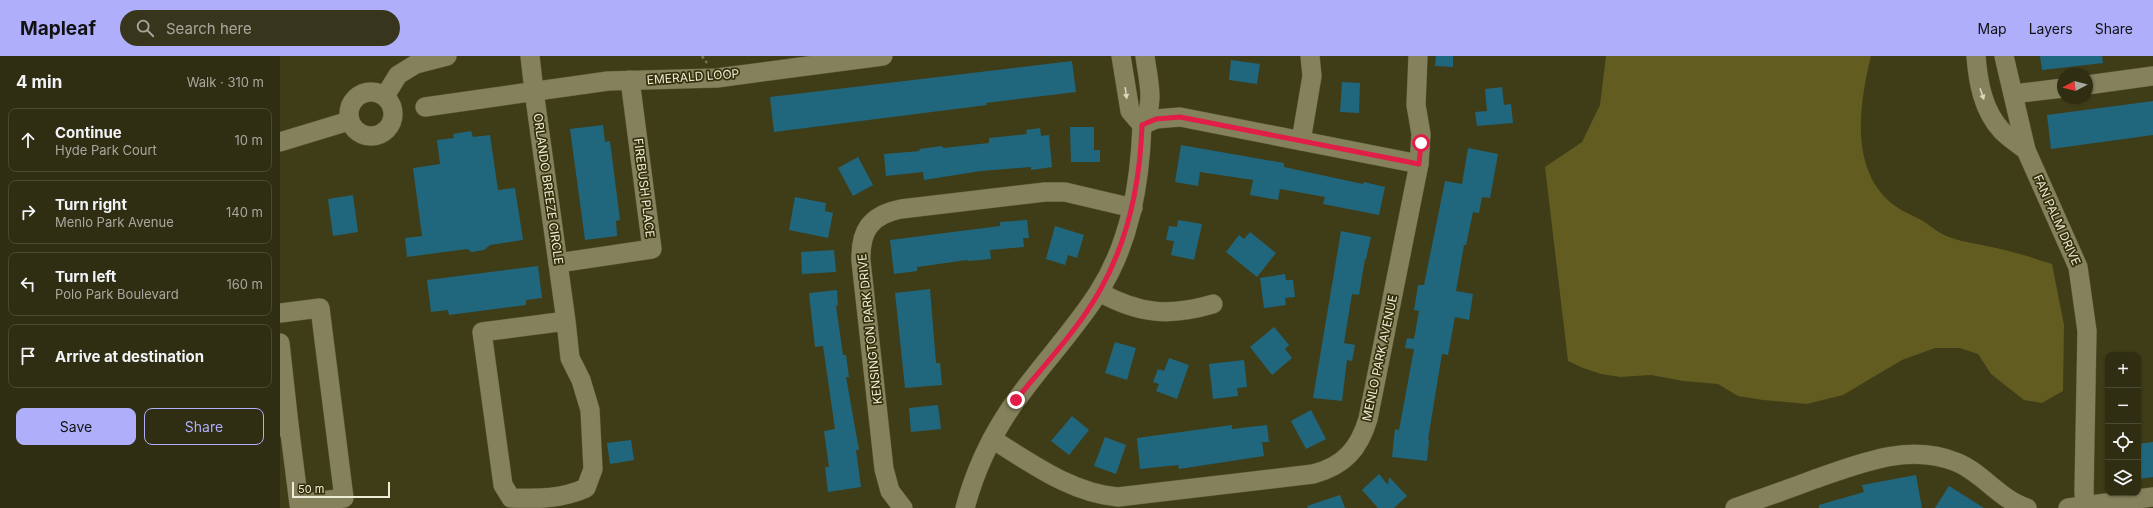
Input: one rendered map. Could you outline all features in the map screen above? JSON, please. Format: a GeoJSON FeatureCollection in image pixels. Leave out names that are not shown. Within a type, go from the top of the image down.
{"type":"FeatureCollection","features":[{"type":"Feature","properties":{"kind":"street"},"geometry":{"type":"LineString","coordinates":[[384,96],[398,76],[416,64],[447,56]]}},
{"type":"Feature","properties":{"kind":"street","name":"ORLANDO BREEZE CIRCLE"},"geometry":{"type":"LineString","coordinates":[[530,56],[566,321],[570,358],[581,380],[590,410],[592,469],[586,488],[572,494],[536,498],[511,498],[503,485],[482,332],[566,321]]}},
{"type":"Feature","properties":{"kind":"street","name":"EMERALD LOOP"},"geometry":{"type":"LineString","coordinates":[[425,107],[534,91],[630,80],[717,78],[850,58],[883,56]]}},
{"type":"Feature","properties":{"kind":"street"},"geometry":{"type":"LineString","coordinates":[[1121,56],[1130,111],[1135,119],[1142,125]]}},
{"type":"Feature","properties":{"kind":"street"},"geometry":{"type":"LineString","coordinates":[[965,508],[978,470],[992,439],[1016,400],[1069,336],[1099,292],[1117,257],[1132,208],[1140,168],[1142,125],[1150,110],[1151,100],[1145,56]]}},
{"type":"Feature","properties":{"kind":"street"},"geometry":{"type":"LineString","coordinates":[[1301,141],[1312,76],[1310,56]]}},
{"type":"Feature","properties":{"kind":"street","name":"MENLO PARK AVENUE"},"geometry":{"type":"LineString","coordinates":[[992,439],[1067,482],[1096,494],[1118,497],[1313,474],[1324,471],[1346,460],[1360,443],[1368,419],[1419,164],[1421,143],[1416,105],[1418,56]]}},
{"type":"Feature","properties":{"kind":"street"},"geometry":{"type":"LineString","coordinates":[[1976,56],[1978,82],[1988,110],[2002,130],[2026,150]]}},
{"type":"Feature","properties":{"kind":"street","name":"FAN PALM DRIVE"},"geometry":{"type":"LineString","coordinates":[[2004,56],[2026,150],[2078,267],[2088,331],[2080,507]]}},
{"type":"Feature","properties":{"kind":"street"},"geometry":{"type":"LineString","coordinates":[[2093,84],[2153,76]]}},
{"type":"Feature","properties":{"kind":"street","name":"FIREBUSH PLACE"},"geometry":{"type":"LineString","coordinates":[[558,263],[652,249],[630,80]]}},
{"type":"Feature","properties":{"kind":"street"},"geometry":{"type":"LineString","coordinates":[[2013,94],[2057,89]]}},
{"type":"Feature","properties":{"kind":"street"},"geometry":{"type":"LineString","coordinates":[[371,91],[384,96],[392,109],[391,124],[386,130],[373,136],[366,136],[353,128],[349,121],[349,107],[358,95],[371,91]]}},
{"type":"Feature","properties":{"kind":"street"},"geometry":{"type":"LineString","coordinates":[[1151,100],[1164,113],[1172,117],[1419,164]]}},
{"type":"Feature","properties":{"kind":"street"},"geometry":{"type":"LineString","coordinates":[[1142,125],[1156,119],[1172,117]]}},
{"type":"Feature","properties":{"kind":"street"},"geometry":{"type":"LineString","coordinates":[[280,142],[349,121]]}},
{"type":"Feature","properties":{"kind":"street","name":"KENSINGTON PARK DRIVE"},"geometry":{"type":"LineString","coordinates":[[903,508],[890,491],[884,469],[861,261],[862,241],[870,224],[885,213],[901,209],[1045,192],[1065,192],[1132,208]]}},
{"type":"Feature","properties":{"kind":"street"},"geometry":{"type":"LineString","coordinates":[[1099,292],[1127,306],[1151,312],[1177,312],[1213,304]]}},
{"type":"Feature","properties":{"kind":"street"},"geometry":{"type":"LineString","coordinates":[[280,313],[320,308],[344,498],[299,504],[285,426],[280,343]]}},
{"type":"Feature","properties":{"kind":"street"},"geometry":{"type":"LineString","coordinates":[[1735,508],[1864,462],[1892,456],[1920,453],[1939,456],[1958,463],[1980,476],[2014,502],[2027,508]]}},
{"type":"Feature","properties":{"kind":"street"},"geometry":{"type":"LineString","coordinates":[[2080,507],[2153,497]]}},
{"type":"Feature","properties":{"kind":"shaded area"},"geometry":{"type":"Polygon","coordinates":[[[1606,56],[1871,56],[1861,113],[1861,133],[1863,152],[1868,171],[1877,188],[1893,205],[1921,220],[1945,236],[1961,241],[2010,251],[2052,264],[2064,325],[2063,391],[2042,403],[2024,400],[1991,374],[1978,354],[1960,348],[1935,348],[1902,360],[1843,395],[1807,404],[1738,396],[1718,384],[1683,381],[1651,375],[1620,377],[1601,374],[1568,361],[1545,167],[1582,142],[1600,105],[1606,56]]]}},
{"type":"Feature","properties":{"kind":"building"},"geometry":{"type":"Polygon","coordinates":[[[1436,56],[1453,56],[1453,67],[1435,66],[1436,56]]]}},
{"type":"Feature","properties":{"kind":"building"},"geometry":{"type":"Polygon","coordinates":[[[2040,56],[2102,56],[2103,63],[2042,70],[2040,56]]]}},
{"type":"Feature","properties":{"kind":"building"},"geometry":{"type":"Polygon","coordinates":[[[1231,60],[1260,64],[1257,84],[1229,80],[1231,60]]]}},
{"type":"Feature","properties":{"kind":"building"},"geometry":{"type":"Polygon","coordinates":[[[1072,61],[1076,92],[986,103],[987,105],[774,132],[770,97],[1072,61]]]}},
{"type":"Feature","properties":{"kind":"building"},"geometry":{"type":"Polygon","coordinates":[[[1342,82],[1360,83],[1359,113],[1340,112],[1342,82]]]}},
{"type":"Feature","properties":{"kind":"building"},"geometry":{"type":"Polygon","coordinates":[[[1502,87],[1504,105],[1511,104],[1513,123],[1477,126],[1475,112],[1487,111],[1485,89],[1502,87]]]}},
{"type":"Feature","properties":{"kind":"building"},"geometry":{"type":"Polygon","coordinates":[[[2153,101],[2153,135],[2051,149],[2047,115],[2153,101]]]}},
{"type":"Feature","properties":{"kind":"building"},"geometry":{"type":"Polygon","coordinates":[[[603,125],[605,142],[610,141],[620,220],[616,221],[617,236],[585,240],[570,129],[603,125]]]}},
{"type":"Feature","properties":{"kind":"building"},"geometry":{"type":"Polygon","coordinates":[[[1070,127],[1094,127],[1094,150],[1100,150],[1100,162],[1071,162],[1070,127]]]}},
{"type":"Feature","properties":{"kind":"building"},"geometry":{"type":"Polygon","coordinates":[[[1040,128],[1041,136],[1049,135],[1052,167],[1031,170],[1031,167],[981,171],[924,180],[923,172],[886,176],[884,154],[920,151],[919,149],[942,146],[943,148],[989,143],[989,138],[1027,134],[1026,130],[1040,128]]]}},
{"type":"Feature","properties":{"kind":"building"},"geometry":{"type":"Polygon","coordinates":[[[471,131],[473,137],[490,135],[498,190],[515,188],[523,240],[490,245],[484,250],[472,252],[467,249],[407,257],[405,238],[422,236],[413,168],[440,164],[437,140],[454,138],[453,134],[471,131]]]}},
{"type":"Feature","properties":{"kind":"building"},"geometry":{"type":"Polygon","coordinates":[[[1181,145],[1284,163],[1284,167],[1363,184],[1364,182],[1385,187],[1379,215],[1323,204],[1325,197],[1280,189],[1278,200],[1250,195],[1253,180],[1200,172],[1198,186],[1175,182],[1181,145]]]}},
{"type":"Feature","properties":{"kind":"building"},"geometry":{"type":"Polygon","coordinates":[[[1468,148],[1498,154],[1490,198],[1482,197],[1479,213],[1473,212],[1466,245],[1464,245],[1456,291],[1473,294],[1469,320],[1455,317],[1448,355],[1442,354],[1428,439],[1427,461],[1392,457],[1395,429],[1399,430],[1414,349],[1405,348],[1407,338],[1414,339],[1419,311],[1414,310],[1418,285],[1424,285],[1445,181],[1462,184],[1468,148]]]}},
{"type":"Feature","properties":{"kind":"building"},"geometry":{"type":"Polygon","coordinates":[[[858,157],[873,185],[853,196],[838,168],[858,157]]]}},
{"type":"Feature","properties":{"kind":"building"},"geometry":{"type":"Polygon","coordinates":[[[353,195],[358,232],[333,236],[328,199],[353,195]]]}},
{"type":"Feature","properties":{"kind":"building"},"geometry":{"type":"Polygon","coordinates":[[[795,197],[826,203],[825,211],[833,213],[828,238],[789,230],[795,197]]]}},
{"type":"Feature","properties":{"kind":"building"},"geometry":{"type":"Polygon","coordinates":[[[1027,220],[1029,238],[1023,238],[1024,247],[990,250],[991,259],[967,260],[917,267],[917,271],[894,274],[890,240],[1000,226],[1000,222],[1027,220]]]}},
{"type":"Feature","properties":{"kind":"building"},"geometry":{"type":"Polygon","coordinates":[[[1178,220],[1202,224],[1194,260],[1171,255],[1174,241],[1166,240],[1169,226],[1177,227],[1178,220]]]}},
{"type":"Feature","properties":{"kind":"building"},"geometry":{"type":"Polygon","coordinates":[[[1055,226],[1084,235],[1077,258],[1068,255],[1065,265],[1046,259],[1055,226]]]}},
{"type":"Feature","properties":{"kind":"building"},"geometry":{"type":"Polygon","coordinates":[[[1341,231],[1371,237],[1365,259],[1359,295],[1352,294],[1344,343],[1355,345],[1352,361],[1347,360],[1342,401],[1313,398],[1341,231]]]}},
{"type":"Feature","properties":{"kind":"building"},"geometry":{"type":"Polygon","coordinates":[[[1250,232],[1276,253],[1257,277],[1226,252],[1239,235],[1244,239],[1250,232]]]}},
{"type":"Feature","properties":{"kind":"building"},"geometry":{"type":"Polygon","coordinates":[[[834,250],[836,272],[802,274],[801,252],[834,250]]]}},
{"type":"Feature","properties":{"kind":"building"},"geometry":{"type":"Polygon","coordinates":[[[538,266],[542,298],[526,300],[526,305],[449,315],[448,310],[431,312],[427,280],[538,266]]]}},
{"type":"Feature","properties":{"kind":"building"},"geometry":{"type":"Polygon","coordinates":[[[1285,274],[1286,280],[1293,280],[1295,297],[1285,298],[1286,305],[1264,308],[1260,278],[1285,274]]]}},
{"type":"Feature","properties":{"kind":"building"},"geometry":{"type":"Polygon","coordinates":[[[930,289],[936,363],[940,363],[942,385],[905,388],[895,293],[930,289]]]}},
{"type":"Feature","properties":{"kind":"building"},"geometry":{"type":"Polygon","coordinates":[[[837,290],[838,305],[836,306],[843,355],[846,355],[849,377],[846,377],[859,450],[856,450],[861,487],[828,492],[825,467],[829,467],[824,431],[835,429],[823,346],[815,347],[809,293],[837,290]]]}},
{"type":"Feature","properties":{"kind":"building"},"geometry":{"type":"Polygon","coordinates":[[[1274,327],[1289,345],[1285,349],[1292,358],[1272,375],[1250,347],[1274,327]]]}},
{"type":"Feature","properties":{"kind":"building"},"geometry":{"type":"Polygon","coordinates":[[[1115,342],[1136,348],[1127,380],[1105,373],[1115,342]]]}},
{"type":"Feature","properties":{"kind":"building"},"geometry":{"type":"Polygon","coordinates":[[[1169,358],[1189,365],[1177,399],[1156,391],[1159,384],[1153,382],[1158,369],[1164,371],[1169,358]]]}},
{"type":"Feature","properties":{"kind":"building"},"geometry":{"type":"Polygon","coordinates":[[[1244,360],[1247,387],[1237,388],[1238,396],[1213,399],[1209,364],[1244,360]]]}},
{"type":"Feature","properties":{"kind":"building"},"geometry":{"type":"Polygon","coordinates":[[[938,405],[941,429],[911,432],[909,408],[938,405]]]}},
{"type":"Feature","properties":{"kind":"building"},"geometry":{"type":"Polygon","coordinates":[[[1311,410],[1326,439],[1306,449],[1291,421],[1311,410]]]}},
{"type":"Feature","properties":{"kind":"building"},"geometry":{"type":"Polygon","coordinates":[[[1072,416],[1089,430],[1069,455],[1051,441],[1072,416]]]}},
{"type":"Feature","properties":{"kind":"building"},"geometry":{"type":"Polygon","coordinates":[[[1232,425],[1232,429],[1267,425],[1269,442],[1262,442],[1264,456],[1179,469],[1178,465],[1140,469],[1137,438],[1232,425]]]}},
{"type":"Feature","properties":{"kind":"building"},"geometry":{"type":"Polygon","coordinates":[[[1105,437],[1126,445],[1116,474],[1094,466],[1105,437]]]}},
{"type":"Feature","properties":{"kind":"building"},"geometry":{"type":"Polygon","coordinates":[[[631,440],[634,460],[610,464],[607,443],[631,440]]]}},
{"type":"Feature","properties":{"kind":"building"},"geometry":{"type":"Polygon","coordinates":[[[2153,442],[2153,477],[2141,479],[2141,444],[2153,442]]]}},
{"type":"Feature","properties":{"kind":"building"},"geometry":{"type":"Polygon","coordinates":[[[1379,474],[1388,485],[1389,477],[1407,496],[1394,508],[1378,508],[1362,490],[1379,474]]]}},
{"type":"Feature","properties":{"kind":"building"},"geometry":{"type":"Polygon","coordinates":[[[1916,475],[1922,508],[1819,508],[1819,505],[1864,492],[1862,485],[1916,475]]]}},
{"type":"Feature","properties":{"kind":"building"},"geometry":{"type":"Polygon","coordinates":[[[1949,486],[1984,508],[1935,508],[1949,486]]]}},
{"type":"Feature","properties":{"kind":"building"},"geometry":{"type":"Polygon","coordinates":[[[1340,495],[1345,508],[1308,508],[1307,506],[1340,495]]]}},
{"type":"Feature","properties":{"kind":"route"},"geometry":{"type":"LineString","coordinates":[[1016,400],[1069,336],[1099,292],[1117,257],[1123,242],[1137,188],[1140,168],[1142,125],[1156,119],[1180,117],[1419,164],[1421,143]]}}]}
